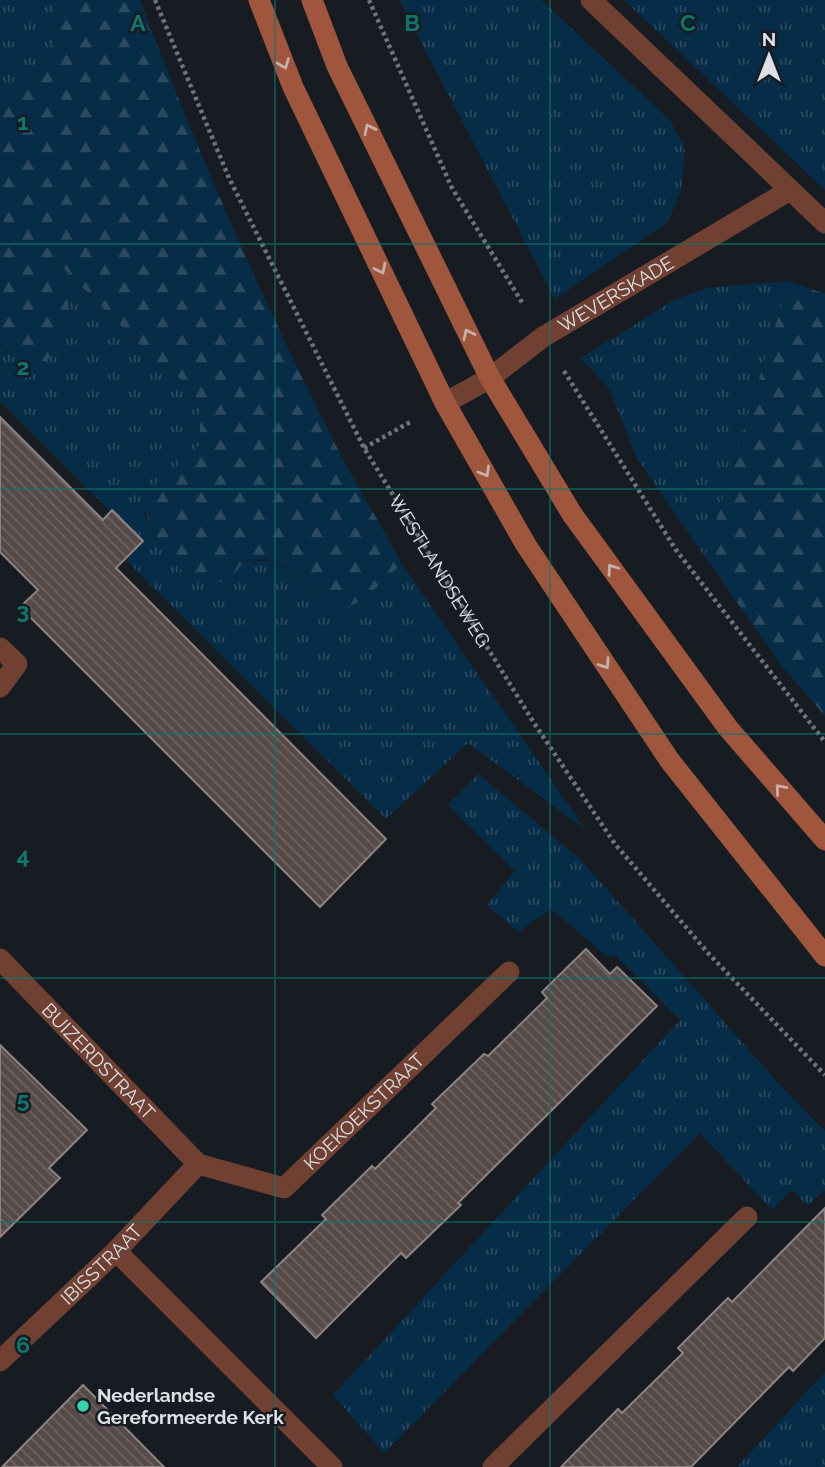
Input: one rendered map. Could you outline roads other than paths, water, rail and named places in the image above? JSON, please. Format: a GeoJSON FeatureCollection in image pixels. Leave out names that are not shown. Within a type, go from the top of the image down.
{"type":"FeatureCollection","features":[{"type":"Feature","properties":{"kind":"main road"},"geometry":{"type":"LineString","coordinates":[[259,0],[293,87],[445,403],[526,545],[670,761],[825,956]]}},
{"type":"Feature","properties":{"kind":"main road"},"geometry":{"type":"LineString","coordinates":[[312,0],[337,65],[490,378],[572,514],[727,728],[825,840]]}},
{"type":"Feature","properties":{"kind":"street"},"geometry":{"type":"LineString","coordinates":[[591,0],[825,223]]}},
{"type":"Feature","properties":{"kind":"street","name":"WEVERSKADE"},"geometry":{"type":"LineString","coordinates":[[445,403],[490,378],[543,337],[790,190]]}},
{"type":"Feature","properties":{"kind":"street"},"geometry":{"type":"LineString","coordinates":[[0,648],[17,664],[0,687]]}},
{"type":"Feature","properties":{"kind":"street","name":"BUIZERDSTRAAT"},"geometry":{"type":"LineString","coordinates":[[0,958],[198,1164]]}},
{"type":"Feature","properties":{"kind":"street","name":"KOEKOEKSTRAAT"},"geometry":{"type":"LineString","coordinates":[[198,1164],[284,1188],[509,972]]}},
{"type":"Feature","properties":{"kind":"street","name":"IBISSTRAAT"},"geometry":{"type":"LineString","coordinates":[[0,1361],[116,1251],[198,1164]]}},
{"type":"Feature","properties":{"kind":"street"},"geometry":{"type":"LineString","coordinates":[[493,1467],[747,1217]]}},
{"type":"Feature","properties":{"kind":"street"},"geometry":{"type":"LineString","coordinates":[[116,1251],[332,1467]]}},
{"type":"Feature","properties":{"kind":"place","name":"Nederlandse Gereformeerde Kerk"},"geometry":{"type":"Point","coordinates":[83,1406]}}]}
